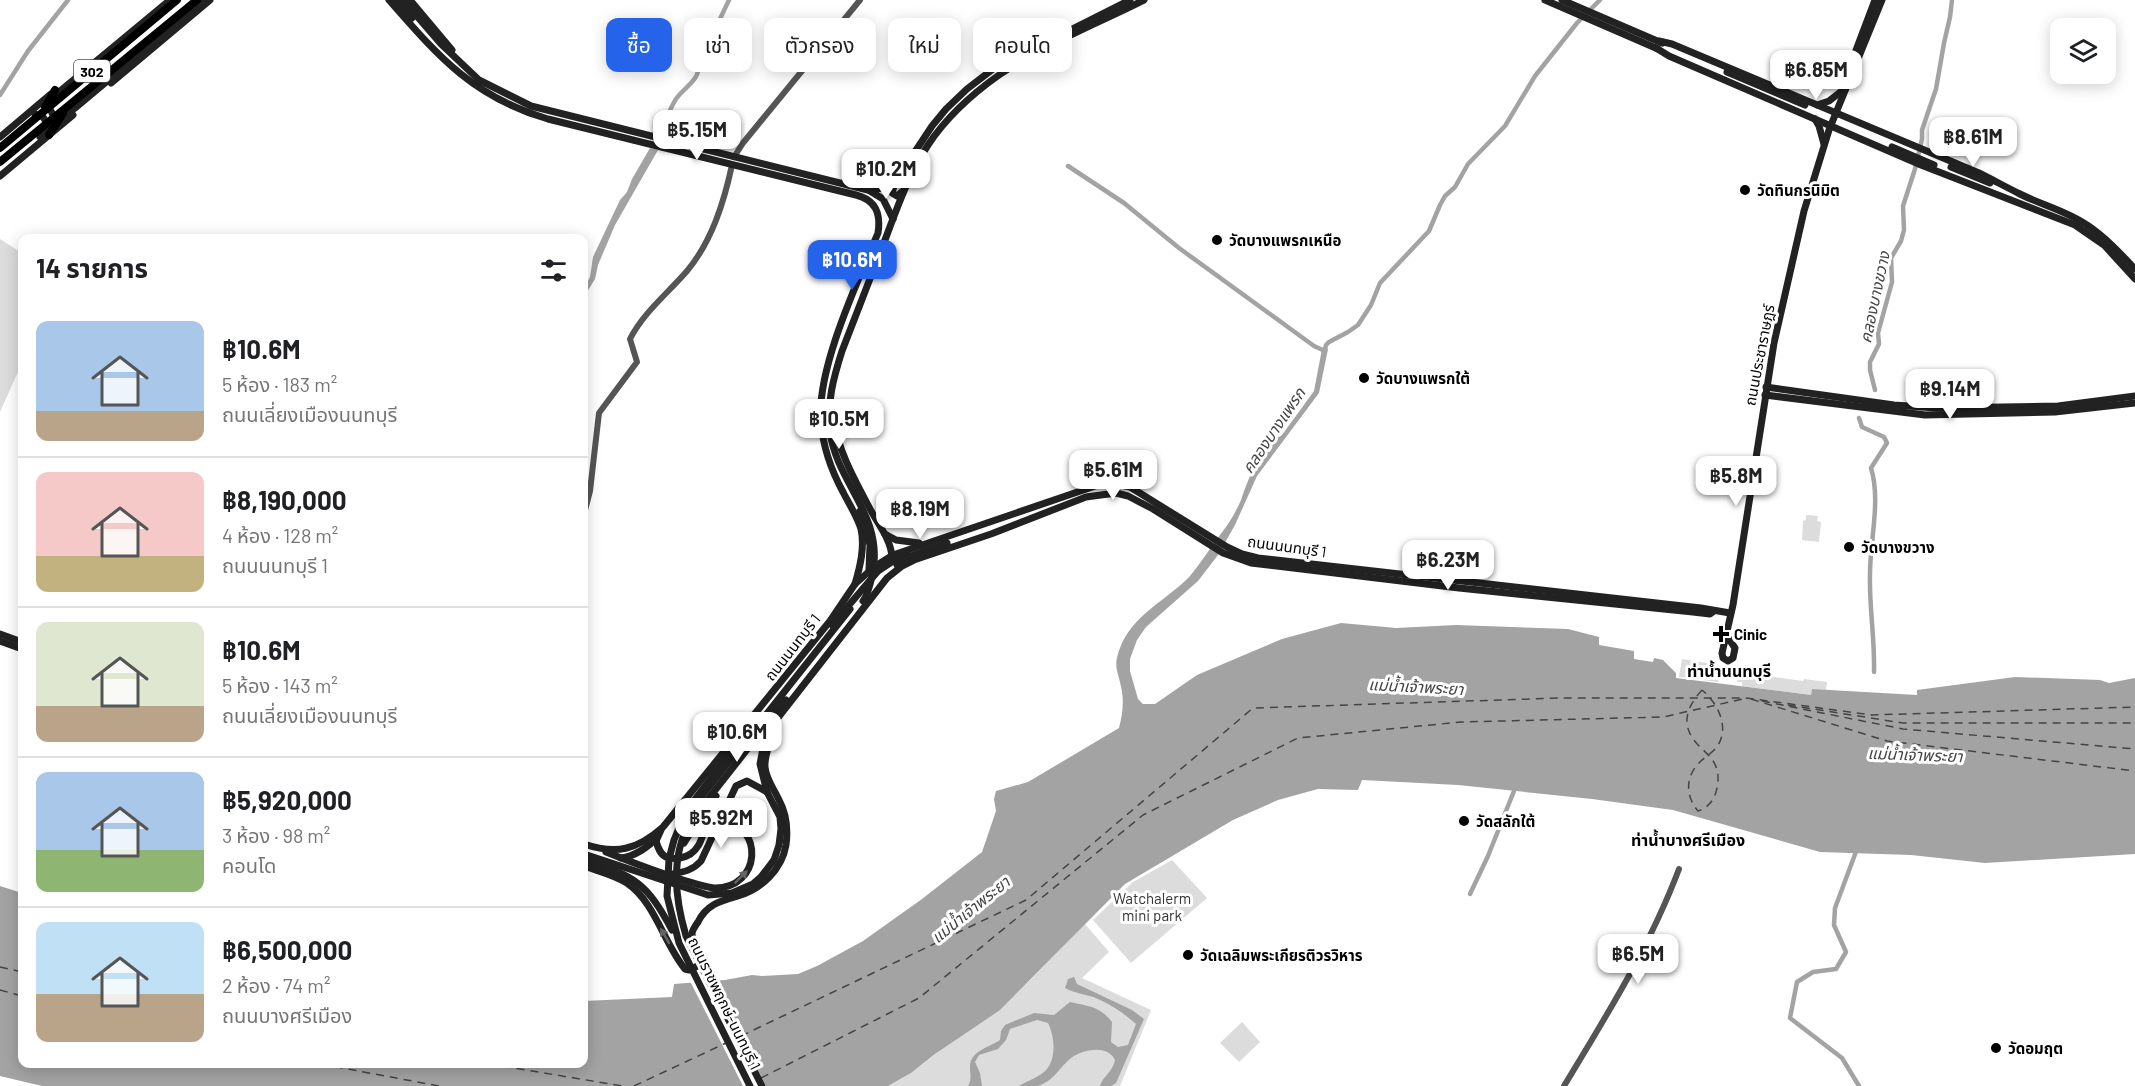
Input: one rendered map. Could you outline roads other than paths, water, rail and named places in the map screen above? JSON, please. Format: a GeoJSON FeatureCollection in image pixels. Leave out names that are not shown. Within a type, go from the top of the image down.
{"type":"FeatureCollection","features":[{"type":"Feature","properties":{"kind":"main road","name":"302"},"geometry":{"type":"LineString","coordinates":[[55,90],[163,0]]}},
{"type":"Feature","properties":{"kind":"main road"},"geometry":{"type":"LineString","coordinates":[[170,0],[53,97],[50,111],[56,117],[65,116],[204,0]]}},
{"type":"Feature","properties":{"kind":"main road","name":"302"},"geometry":{"type":"LineString","coordinates":[[2,142],[177,0]]}},
{"type":"Feature","properties":{"kind":"main road","name":"302"},"geometry":{"type":"LineString","coordinates":[[0,162],[197,0]]}},
{"type":"Feature","properties":{"kind":"main road","name":"302"},"geometry":{"type":"LineString","coordinates":[[0,176],[210,0]]}},
{"type":"Feature","properties":{"kind":"main road"},"geometry":{"type":"LineString","coordinates":[[389,0],[434,51],[458,73],[488,94],[528,113],[645,143],[664,144],[733,161],[863,197],[884,210],[886,204]]}},
{"type":"Feature","properties":{"kind":"main road"},"geometry":{"type":"LineString","coordinates":[[396,0],[432,38],[479,80],[492,88],[531,106],[648,135],[664,144]]}},
{"type":"Feature","properties":{"kind":"main road"},"geometry":{"type":"LineString","coordinates":[[403,0],[458,73]]}},
{"type":"Feature","properties":{"kind":"main road"},"geometry":{"type":"LineString","coordinates":[[410,0],[462,64]]}},
{"type":"Feature","properties":{"kind":"main road"},"geometry":{"type":"LineString","coordinates":[[1072,29],[1130,0]]}},
{"type":"Feature","properties":{"kind":"main road"},"geometry":{"type":"LineString","coordinates":[[829,400],[842,351],[905,189],[918,162],[935,136],[961,106],[984,86],[1023,61],[1144,0]]}},
{"type":"Feature","properties":{"kind":"main road"},"geometry":{"type":"LineString","coordinates":[[1545,0],[1576,9]]}},
{"type":"Feature","properties":{"kind":"main road"},"geometry":{"type":"LineString","coordinates":[[1562,0],[1591,16],[1926,159],[2008,198],[2064,219],[2104,245],[2135,279]]}},
{"type":"Feature","properties":{"kind":"main road","name":"ถนนประชาราษฎร์"},"geometry":{"type":"LineString","coordinates":[[1727,636],[1780,312],[1803,213],[1844,90],[1847,74],[1875,0]]}},
{"type":"Feature","properties":{"kind":"main road","name":"ถนนประชาราษฎร์"},"geometry":{"type":"LineString","coordinates":[[1844,90],[1852,76],[1882,0]]}},
{"type":"Feature","properties":{"kind":"main road"},"geometry":{"type":"LineString","coordinates":[[1658,45],[1672,44],[1836,112],[1916,147],[1926,159]]}},
{"type":"Feature","properties":{"kind":"main road"},"geometry":{"type":"LineString","coordinates":[[1658,45],[1690,66],[1912,161],[1926,159],[2006,185],[2019,194],[2066,213],[2088,225],[2106,239],[2135,268]]}},
{"type":"Feature","properties":{"kind":"main road"},"geometry":{"type":"LineString","coordinates":[[905,189],[897,196],[892,190],[932,126],[946,109],[989,72]]}},
{"type":"Feature","properties":{"kind":"main road"},"geometry":{"type":"LineString","coordinates":[[887,578],[890,558],[883,531],[855,482],[838,446],[829,400],[841,342],[905,178],[924,145],[959,102],[996,72]]}},
{"type":"Feature","properties":{"kind":"main road"},"geometry":{"type":"LineString","coordinates":[[2,142],[46,106],[55,90]]}},
{"type":"Feature","properties":{"kind":"main road"},"geometry":{"type":"LineString","coordinates":[[1813,103],[1829,101],[1844,90]]}},
{"type":"Feature","properties":{"kind":"main road"},"geometry":{"type":"LineString","coordinates":[[1844,90],[1844,110],[1855,121]]}},
{"type":"Feature","properties":{"kind":"main road"},"geometry":{"type":"LineString","coordinates":[[1805,114],[1812,109],[1813,103]]}},
{"type":"Feature","properties":{"kind":"main road"},"geometry":{"type":"LineString","coordinates":[[49,135],[65,109]]}},
{"type":"Feature","properties":{"kind":"main road"},"geometry":{"type":"LineString","coordinates":[[0,170],[44,134],[48,127],[47,123],[43,117],[34,114],[2,142]]}},
{"type":"Feature","properties":{"kind":"main road"},"geometry":{"type":"LineString","coordinates":[[1815,119],[1825,142],[1845,132]]}},
{"type":"Feature","properties":{"kind":"main road"},"geometry":{"type":"LineString","coordinates":[[1853,135],[1850,126],[1855,121]]}},
{"type":"Feature","properties":{"kind":"main road"},"geometry":{"type":"LineString","coordinates":[[733,161],[868,190],[878,195],[886,204],[893,219]]}},
{"type":"Feature","properties":{"kind":"main road"},"geometry":{"type":"LineString","coordinates":[[868,190],[883,188],[895,182]]}},
{"type":"Feature","properties":{"kind":"main road"},"geometry":{"type":"LineString","coordinates":[[876,207],[879,218],[878,233],[828,365],[820,409],[823,438],[834,476],[861,530],[866,539],[871,541],[877,539],[883,531]]}},
{"type":"Feature","properties":{"kind":"main road"},"geometry":{"type":"LineString","coordinates":[[828,365],[827,436],[833,456],[873,532],[875,561],[867,596]]}},
{"type":"Feature","properties":{"kind":"main road"},"geometry":{"type":"LineString","coordinates":[[1766,391],[1937,408],[2058,406],[2135,396]]}},
{"type":"Feature","properties":{"kind":"main road"},"geometry":{"type":"LineString","coordinates":[[1766,391],[1925,415],[2055,412],[2135,403]]}},
{"type":"Feature","properties":{"kind":"main road"},"geometry":{"type":"LineString","coordinates":[[679,827],[860,596],[868,575],[870,546],[862,517],[846,479]]}},
{"type":"Feature","properties":{"kind":"main road","name":"ถนนนนทบุรี 1"},"geometry":{"type":"LineString","coordinates":[[588,845],[601,850],[621,850],[646,841],[663,827],[830,621],[855,584],[890,558],[925,543],[1101,484],[1112,483],[1130,487],[1225,550],[1258,558],[1701,608],[1730,614]]}},
{"type":"Feature","properties":{"kind":"main road"},"geometry":{"type":"LineString","coordinates":[[679,827],[693,798],[712,773],[840,614],[878,571],[903,554],[1102,489],[1115,488],[1152,501]]}},
{"type":"Feature","properties":{"kind":"main road","name":"ถนนนนทบุรี 1"},"geometry":{"type":"LineString","coordinates":[[663,827],[656,841],[661,854],[675,859],[686,857],[696,851],[702,840],[711,802],[887,578],[902,566],[1073,500],[1107,493],[1128,496],[1211,541]]}},
{"type":"Feature","properties":{"kind":"main road","name":"ถนนราชพฤกษ์-นนทบุรี 1"},"geometry":{"type":"LineString","coordinates":[[762,1086],[694,951],[681,920],[676,878],[686,829],[702,805],[884,575],[905,558],[1073,500]]}},
{"type":"Feature","properties":{"kind":"main road"},"geometry":{"type":"LineString","coordinates":[[855,584],[860,570],[861,530]]}},
{"type":"Feature","properties":{"kind":"main road"},"geometry":{"type":"LineString","coordinates":[[883,531],[896,540],[925,543]]}},
{"type":"Feature","properties":{"kind":"main road"},"geometry":{"type":"LineString","coordinates":[[861,538],[866,553],[890,558]]}},
{"type":"Feature","properties":{"kind":"main road","name":"ถนนนนทบุรี 1"},"geometry":{"type":"LineString","coordinates":[[890,558],[899,562],[928,555]]}},
{"type":"Feature","properties":{"kind":"main road"},"geometry":{"type":"LineString","coordinates":[[830,621],[839,618],[843,620],[847,625],[845,632]]}},
{"type":"Feature","properties":{"kind":"main road"},"geometry":{"type":"LineString","coordinates":[[0,634],[18,641]]}},
{"type":"Feature","properties":{"kind":"main road"},"geometry":{"type":"LineString","coordinates":[[0,641],[18,648]]}},
{"type":"Feature","properties":{"kind":"main road"},"geometry":{"type":"LineString","coordinates":[[588,867],[616,877],[633,888],[650,909],[685,969],[689,970],[704,963],[704,956],[692,937],[693,930],[701,916],[715,903],[740,896],[765,881],[779,863],[786,846],[785,816],[765,767],[766,752],[773,726]]}},
{"type":"Feature","properties":{"kind":"main road"},"geometry":{"type":"LineString","coordinates":[[588,855],[708,895],[722,895],[753,884],[768,869],[779,845],[781,829],[780,817],[767,792],[760,764],[766,733]]}},
{"type":"Feature","properties":{"kind":"main road"},"geometry":{"type":"LineString","coordinates":[[588,850],[606,857],[625,858],[638,852],[653,842],[712,773]]}},
{"type":"Feature","properties":{"kind":"main road"},"geometry":{"type":"LineString","coordinates":[[662,873],[686,872],[701,861],[736,786],[747,781],[767,792]]}},
{"type":"Feature","properties":{"kind":"main road"},"geometry":{"type":"LineString","coordinates":[[601,850],[662,873],[715,888],[734,884],[743,878],[752,856],[751,843],[739,826],[724,819],[714,818],[703,821],[694,829],[680,850]]}},
{"type":"Feature","properties":{"kind":"main road","name":"ถนนราชพฤกษ์-นนทบุรี 1"},"geometry":{"type":"LineString","coordinates":[[679,827],[669,860],[667,896],[679,943],[750,1086]]}},
{"type":"Feature","properties":{"kind":"main road"},"geometry":{"type":"LineString","coordinates":[[588,861],[629,876],[639,883],[656,903],[679,943]]}},
{"type":"Feature","properties":{"kind":"street"},"geometry":{"type":"LineString","coordinates":[[588,499],[598,417],[603,406],[636,365],[637,358],[630,343],[637,327],[687,270],[698,254],[722,206],[733,161],[743,143],[860,0]]}},
{"type":"Feature","properties":{"kind":"street"},"geometry":{"type":"LineString","coordinates":[[1564,1086],[1637,963],[1666,903],[1679,869]]}},
{"type":"Feature","properties":{"kind":"water"},"geometry":{"type":"Polygon","coordinates":[[[650,148],[658,150],[615,225],[598,265],[595,279],[588,290],[593,257],[650,148]]]}},
{"type":"Feature","properties":{"kind":"water","name":"แม่น้ำเจ้าพระยา"},"geometry":{"type":"Polygon","coordinates":[[[1322,349],[1328,349],[1319,393],[1257,476],[1235,525],[1218,555],[1198,581],[1146,627],[1137,640],[1130,659],[1130,671],[1138,699],[1143,704],[1155,704],[1197,675],[1282,639],[1341,623],[1396,628],[1456,625],[1568,629],[1599,637],[1599,645],[1634,651],[1634,659],[1653,662],[1654,658],[1663,660],[1676,673],[1676,678],[1811,695],[1812,689],[1917,695],[1917,690],[2015,677],[2100,680],[2109,683],[2135,678],[2135,854],[1985,863],[1911,855],[1820,852],[1673,810],[1458,785],[1362,780],[1358,790],[1318,789],[1278,800],[1233,820],[1125,884],[1000,1010],[911,1073],[888,1086],[42,1086],[0,1076],[0,886],[18,892],[18,1068],[588,1068],[588,1001],[672,997],[674,984],[725,980],[752,975],[798,974],[817,966],[863,941],[982,852],[996,811],[994,799],[996,791],[1028,782],[1119,728],[1123,701],[1117,661],[1126,636],[1141,617],[1190,576],[1234,514],[1261,455],[1274,440],[1282,435],[1314,391],[1322,349]]]}},
{"type":"Feature","properties":{"kind":"water"},"geometry":{"type":"Polygon","coordinates":[[[1074,977],[1077,984],[1132,1010],[1144,1019],[1116,1083],[1111,1086],[1100,1086],[1115,1060],[1107,1052],[1096,1050],[1074,1056],[1054,1076],[1038,1086],[1019,1086],[1044,1072],[1053,1055],[1052,1035],[1048,1023],[1037,1020],[1010,1029],[1006,1040],[998,1049],[979,1055],[975,1062],[982,1086],[968,1086],[973,1057],[980,1050],[1000,1040],[1001,1031],[1005,1025],[1034,1013],[1054,1015],[1070,1002],[1103,1013],[1112,1022],[1111,1042],[1118,1047],[1128,1045],[1136,1024],[1103,1001],[1065,988],[1068,979],[1074,977]]]}},
{"type":"Feature","properties":{"kind":"waterway"},"geometry":{"type":"LineString","coordinates":[[0,95],[28,51],[68,0]]}},
{"type":"Feature","properties":{"kind":"waterway"},"geometry":{"type":"LineString","coordinates":[[658,140],[673,104],[695,79],[699,63],[729,0]]}},
{"type":"Feature","properties":{"kind":"waterway","name":"คลองบางแพรก"},"geometry":{"type":"LineString","coordinates":[[1324,354],[1329,342],[1358,325],[1371,305],[1380,283],[1429,231],[1445,196],[1455,187],[1468,164],[1505,126],[1535,76],[1577,23],[1600,0]]}},
{"type":"Feature","properties":{"kind":"waterway","name":"คลองบางขวาง"},"geometry":{"type":"LineString","coordinates":[[1875,390],[1870,362],[1879,344],[1878,333],[1892,282],[1891,258],[1901,241],[1904,230],[1903,206],[1915,169],[1922,130],[1936,89],[1952,0]]}},
{"type":"Feature","properties":{"kind":"waterway"},"geometry":{"type":"LineString","coordinates":[[1068,166],[1124,203],[1179,248],[1314,346],[1325,351]]}},
{"type":"Feature","properties":{"kind":"waterway","name":"คลองบางขวาง"},"geometry":{"type":"LineString","coordinates":[[1859,418],[1862,427],[1884,437],[1887,443],[1871,468],[1875,493],[1870,561],[1874,672]]}},
{"type":"Feature","properties":{"kind":"waterway"},"geometry":{"type":"LineString","coordinates":[[1470,894],[1514,791]]}},
{"type":"Feature","properties":{"kind":"waterway"},"geometry":{"type":"LineString","coordinates":[[1857,849],[1835,908],[1834,925],[1846,952],[1836,969],[1813,972],[1797,982],[1790,1018],[1842,1058],[1859,1086]]}},
{"type":"Feature","properties":{"kind":"railway"},"geometry":{"type":"LineString","coordinates":[[0,165],[197,0]]}},
{"type":"Feature","properties":{"kind":"place","name":"วัดทินกรนิมิต"},"geometry":{"type":"Point","coordinates":[1745,190]}},
{"type":"Feature","properties":{"kind":"place","name":"วัดบางแพรกเหนือ"},"geometry":{"type":"Point","coordinates":[1217,240]}},
{"type":"Feature","properties":{"kind":"place","name":"วัดบางแพรกใต้"},"geometry":{"type":"Point","coordinates":[1364,378]}},
{"type":"Feature","properties":{"kind":"place","name":"วัดบางขวาง"},"geometry":{"type":"Point","coordinates":[1849,547]}},
{"type":"Feature","properties":{"kind":"place","name":"Cinic"},"geometry":{"type":"Point","coordinates":[1721,634]}},
{"type":"Feature","properties":{"kind":"place","name":"วัดสลักใต้"},"geometry":{"type":"Point","coordinates":[1464,821]}},
{"type":"Feature","properties":{"kind":"place","name":"วัดเฉลิมพระเกียรติวรวิหาร"},"geometry":{"type":"Point","coordinates":[1188,955]}},
{"type":"Feature","properties":{"kind":"place","name":"วัดอมฤต"},"geometry":{"type":"Point","coordinates":[1996,1048]}},
{"type":"Feature","properties":{"kind":"district","name":"ท่าน้ำนนทบุรี"},"geometry":{"type":"Point","coordinates":[1729,670]}},
{"type":"Feature","properties":{"kind":"district","name":"ท่าน้ำบางศรีเมือง"},"geometry":{"type":"Point","coordinates":[1688,839]}},
{"type":"Feature","properties":{"kind":"park label","name":"Watchalerm mini park"},"geometry":{"type":"Point","coordinates":[1152,906]}}]}
